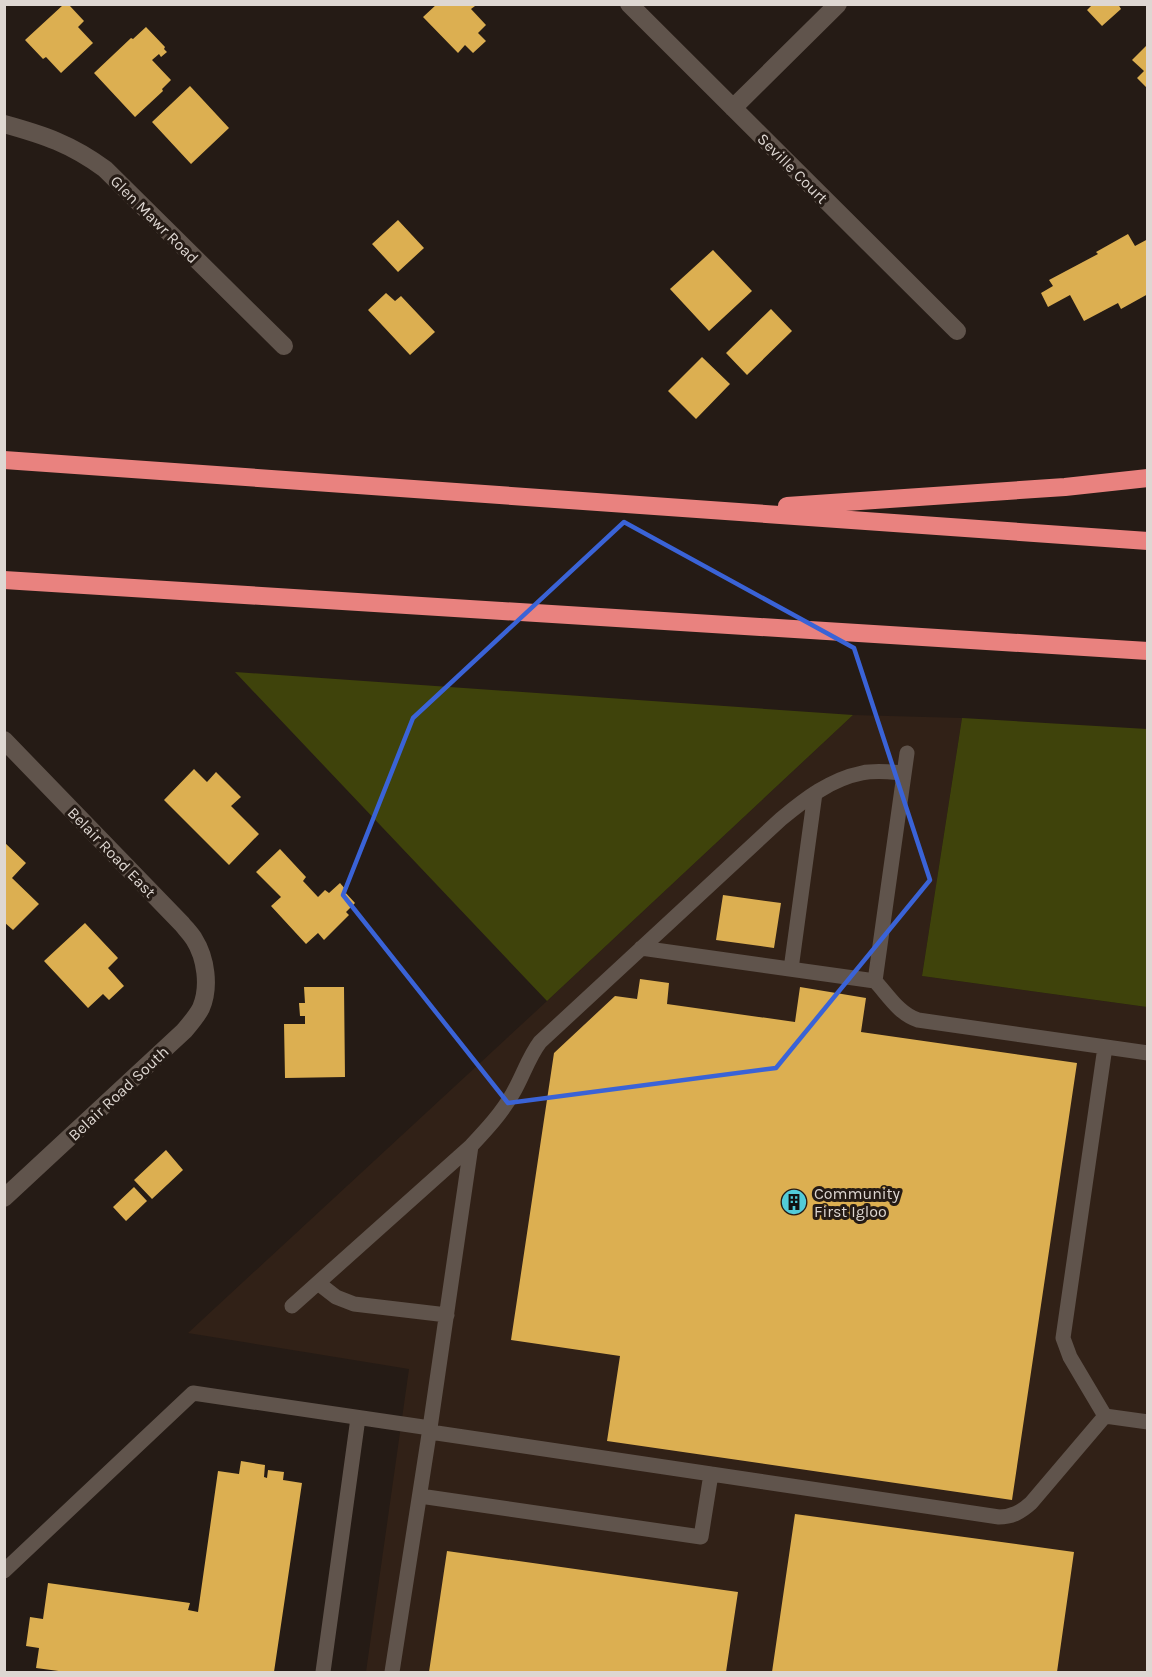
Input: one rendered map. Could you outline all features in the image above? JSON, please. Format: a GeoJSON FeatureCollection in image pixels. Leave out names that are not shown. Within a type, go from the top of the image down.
{"type":"FeatureCollection","features":[{"type":"Feature","properties":{"kind":"highway"},"geometry":{"type":"LineString","coordinates":[[4,460],[1148,541]]}},
{"type":"Feature","properties":{"kind":"highway"},"geometry":{"type":"LineString","coordinates":[[722,510],[1065,487],[1148,478]]}},
{"type":"Feature","properties":{"kind":"highway"},"geometry":{"type":"LineString","coordinates":[[4,580],[1148,651]]}},
{"type":"Feature","properties":{"kind":"street","name":"Seville Court"},"geometry":{"type":"LineString","coordinates":[[629,4],[957,331]]}},
{"type":"Feature","properties":{"kind":"street"},"geometry":{"type":"LineString","coordinates":[[734,108],[837,4]]}},
{"type":"Feature","properties":{"kind":"street","name":"Glen Mawr Road"},"geometry":{"type":"LineString","coordinates":[[4,124],[45,136],[84,153],[105,170],[284,346]]}},
{"type":"Feature","properties":{"kind":"street","name":"Belair Road East"},"geometry":{"type":"LineString","coordinates":[[4,741],[182,924],[194,938],[206,972]]}},
{"type":"Feature","properties":{"kind":"street","name":"Belair Road South"},"geometry":{"type":"LineString","coordinates":[[4,1198],[184,1031],[200,1011],[204,1001],[206,972]]}},
{"type":"Feature","properties":{"kind":"lane"},"geometry":{"type":"LineString","coordinates":[[875,981],[908,753]]}},
{"type":"Feature","properties":{"kind":"lane"},"geometry":{"type":"LineString","coordinates":[[292,1306],[471,1146],[488,1128],[512,1095],[540,1042],[781,819],[832,783],[863,772],[904,772]]}},
{"type":"Feature","properties":{"kind":"lane"},"geometry":{"type":"LineString","coordinates":[[790,969],[815,793]]}},
{"type":"Feature","properties":{"kind":"lane"},"geometry":{"type":"LineString","coordinates":[[641,948],[875,981],[900,1009],[918,1020],[1148,1053]]}},
{"type":"Feature","properties":{"kind":"lane"},"geometry":{"type":"LineString","coordinates":[[1105,1047],[1063,1338],[1070,1357],[1105,1416]]}},
{"type":"Feature","properties":{"kind":"lane"},"geometry":{"type":"LineString","coordinates":[[392,1672],[471,1146]]}},
{"type":"Feature","properties":{"kind":"lane"},"geometry":{"type":"LineString","coordinates":[[318,1283],[336,1297],[354,1304],[447,1315]]}},
{"type":"Feature","properties":{"kind":"lane"},"geometry":{"type":"LineString","coordinates":[[4,1571],[193,1393],[711,1474],[1005,1517],[1016,1514],[1031,1503],[1105,1416]]}},
{"type":"Feature","properties":{"kind":"lane"},"geometry":{"type":"LineString","coordinates":[[1105,1416],[1148,1422]]}},
{"type":"Feature","properties":{"kind":"lane"},"geometry":{"type":"LineString","coordinates":[[323,1672],[358,1418]]}},
{"type":"Feature","properties":{"kind":"lane"},"geometry":{"type":"LineString","coordinates":[[420,1496],[701,1537],[711,1474]]}},
{"type":"Feature","properties":{"kind":"highlighted area"},"geometry":{"type":"Polygon","coordinates":[[[624,522],[854,648],[930,880],[776,1068],[508,1103],[343,895],[413,718],[624,522]]]}},
{"type":"Feature","properties":{"kind":"shaded area"},"geometry":{"type":"Polygon","coordinates":[[[853,715],[962,718],[922,976],[1147,1007],[1147,1672],[366,1672],[409,1369],[188,1333],[853,715]]]}},
{"type":"Feature","properties":{"kind":"green space"},"geometry":{"type":"Polygon","coordinates":[[[235,672],[853,715],[547,1001],[235,672]]]}},
{"type":"Feature","properties":{"kind":"green space"},"geometry":{"type":"Polygon","coordinates":[[[962,718],[1147,729],[1147,1007],[922,976],[962,718]]]}},
{"type":"Feature","properties":{"kind":"building"},"geometry":{"type":"Polygon","coordinates":[[[437,4],[473,4],[475,6],[471,9],[486,25],[478,33],[486,41],[473,53],[465,45],[458,53],[423,17],[437,4]]]}},
{"type":"Feature","properties":{"kind":"building"},"geometry":{"type":"Polygon","coordinates":[[[1093,4],[1118,4],[1121,9],[1102,26],[1087,10],[1093,4]]]}},
{"type":"Feature","properties":{"kind":"building"},"geometry":{"type":"Polygon","coordinates":[[[63,5],[69,5],[84,21],[78,27],[93,43],[61,73],[46,57],[43,59],[25,40],[63,5]]]}},
{"type":"Feature","properties":{"kind":"building"},"geometry":{"type":"Polygon","coordinates":[[[146,27],[167,52],[161,57],[159,54],[152,60],[171,80],[162,89],[163,91],[135,117],[94,73],[146,27]]]}},
{"type":"Feature","properties":{"kind":"building"},"geometry":{"type":"Polygon","coordinates":[[[1148,44],[1148,89],[1137,78],[1144,71],[1132,60],[1148,44]]]}},
{"type":"Feature","properties":{"kind":"building"},"geometry":{"type":"Polygon","coordinates":[[[190,86],[229,128],[191,164],[152,122],[190,86]]]}},
{"type":"Feature","properties":{"kind":"building"},"geometry":{"type":"Polygon","coordinates":[[[398,220],[424,248],[398,272],[372,244],[398,220]]]}},
{"type":"Feature","properties":{"kind":"building"},"geometry":{"type":"Polygon","coordinates":[[[1128,234],[1135,246],[1148,239],[1148,294],[1121,309],[1118,303],[1084,321],[1070,295],[1048,307],[1041,293],[1053,286],[1049,280],[1098,254],[1096,252],[1128,234]]]}},
{"type":"Feature","properties":{"kind":"building"},"geometry":{"type":"Polygon","coordinates":[[[713,250],[752,291],[709,331],[670,289],[713,250]]]}},
{"type":"Feature","properties":{"kind":"building"},"geometry":{"type":"Polygon","coordinates":[[[386,293],[395,301],[401,296],[435,332],[410,355],[368,310],[386,293]]]}},
{"type":"Feature","properties":{"kind":"building"},"geometry":{"type":"Polygon","coordinates":[[[771,309],[792,331],[747,375],[726,353],[771,309]]]}},
{"type":"Feature","properties":{"kind":"building"},"geometry":{"type":"Polygon","coordinates":[[[702,357],[730,384],[696,419],[668,391],[702,357]]]}},
{"type":"Feature","properties":{"kind":"building"},"geometry":{"type":"Polygon","coordinates":[[[194,769],[207,782],[216,772],[241,797],[231,806],[259,834],[229,865],[164,800],[194,769]]]}},
{"type":"Feature","properties":{"kind":"building"},"geometry":{"type":"Polygon","coordinates":[[[4,842],[26,863],[12,878],[39,904],[13,930],[4,922],[4,842]]]}},
{"type":"Feature","properties":{"kind":"building"},"geometry":{"type":"Polygon","coordinates":[[[280,849],[306,877],[303,881],[318,897],[325,890],[329,893],[340,883],[355,903],[346,912],[349,915],[324,940],[318,933],[306,944],[271,906],[281,897],[256,872],[280,849]]]}},
{"type":"Feature","properties":{"kind":"building"},"geometry":{"type":"Polygon","coordinates":[[[723,895],[781,903],[774,948],[716,940],[723,895]]]}},
{"type":"Feature","properties":{"kind":"building"},"geometry":{"type":"Polygon","coordinates":[[[85,923],[118,958],[108,968],[124,986],[109,1000],[103,994],[88,1008],[44,961],[85,923]]]}},
{"type":"Feature","properties":{"kind":"building","name":"Community First Igloo"},"geometry":{"type":"Polygon","coordinates":[[[640,979],[669,983],[667,1004],[795,1022],[800,987],[866,998],[861,1032],[1077,1063],[1012,1500],[607,1441],[620,1356],[511,1340],[554,1053],[615,996],[637,999],[640,979]]]}},
{"type":"Feature","properties":{"kind":"building"},"geometry":{"type":"Polygon","coordinates":[[[304,987],[344,987],[345,1077],[285,1078],[284,1024],[305,1024],[305,1016],[300,1016],[299,1003],[305,1003],[304,987]]]}},
{"type":"Feature","properties":{"kind":"building"},"geometry":{"type":"Polygon","coordinates":[[[166,1150],[183,1170],[152,1199],[134,1180],[166,1150]]]}},
{"type":"Feature","properties":{"kind":"building"},"geometry":{"type":"Polygon","coordinates":[[[134,1187],[147,1201],[126,1221],[113,1207],[134,1187]]]}},
{"type":"Feature","properties":{"kind":"building"},"geometry":{"type":"Polygon","coordinates":[[[241,1461],[265,1465],[264,1477],[267,1478],[268,1470],[284,1472],[283,1480],[302,1483],[274,1672],[66,1672],[36,1668],[39,1648],[26,1646],[30,1617],[43,1619],[48,1583],[190,1603],[188,1610],[198,1612],[218,1471],[239,1474],[241,1461]]]}},
{"type":"Feature","properties":{"kind":"building"},"geometry":{"type":"Polygon","coordinates":[[[795,1514],[1074,1552],[1057,1672],[772,1672],[795,1514]]]}},
{"type":"Feature","properties":{"kind":"building"},"geometry":{"type":"Polygon","coordinates":[[[447,1551],[738,1592],[726,1672],[429,1672],[447,1551]]]}},
{"type":"Feature","properties":{"kind":"place","name":"Community First Igloo"},"geometry":{"type":"Point","coordinates":[794,1202]}}]}
